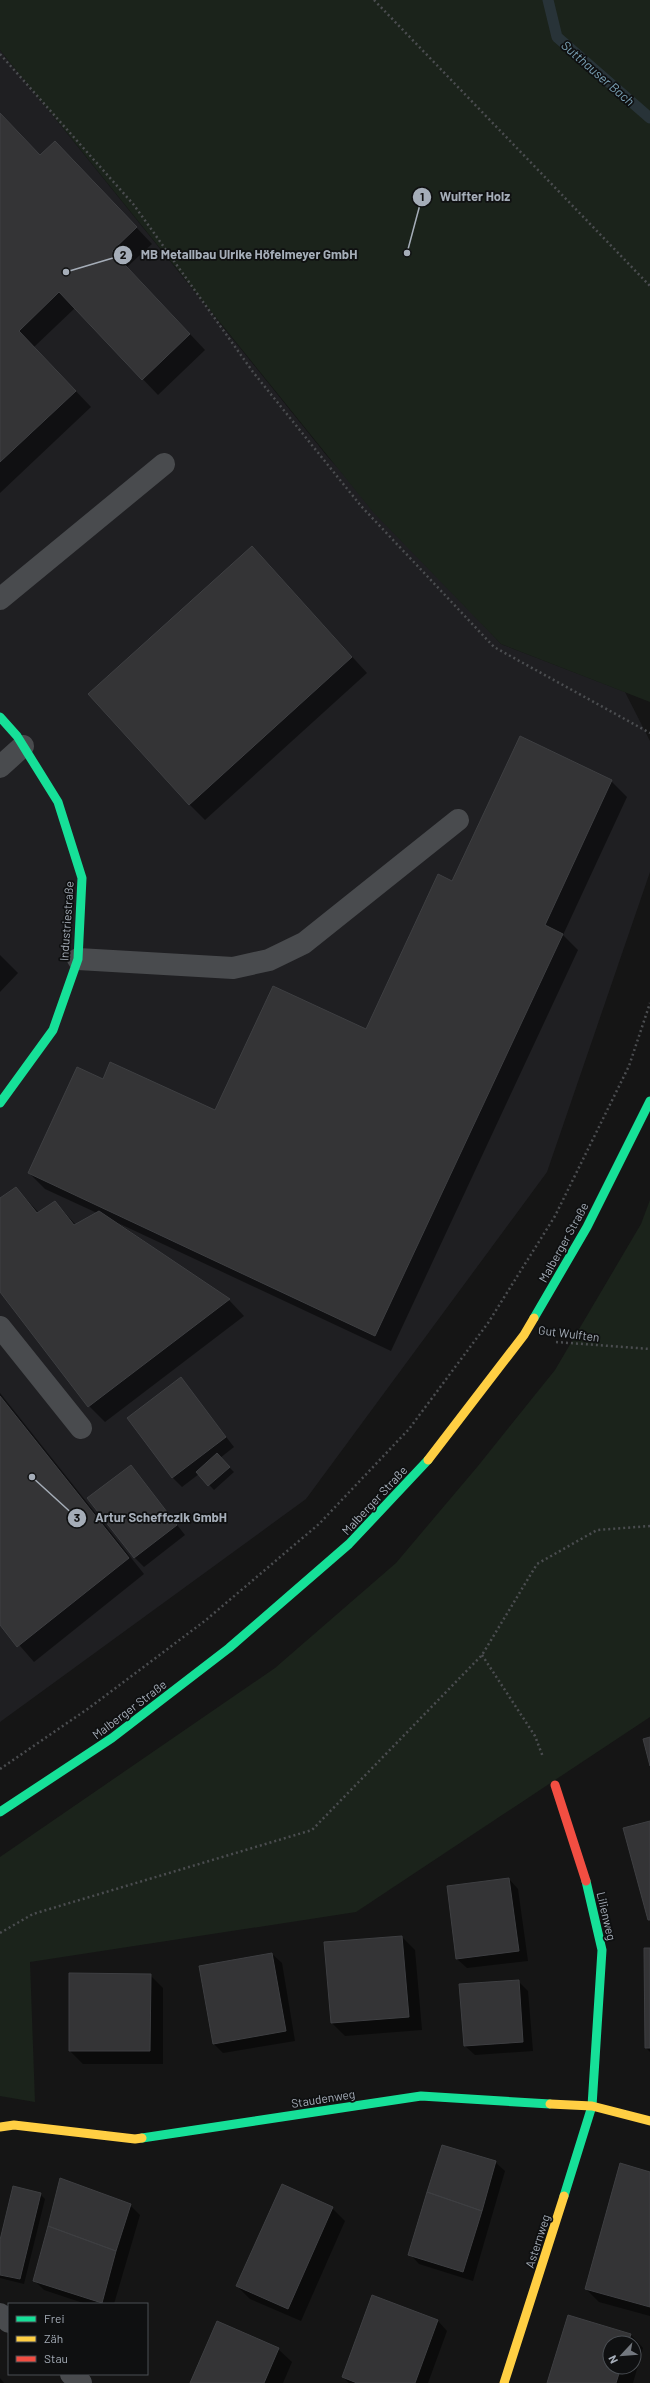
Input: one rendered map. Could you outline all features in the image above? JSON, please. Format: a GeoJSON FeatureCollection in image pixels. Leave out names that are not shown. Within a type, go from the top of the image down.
{"type":"FeatureCollection","features":[{"type":"Feature","properties":{"kind":"street"},"geometry":{"type":"LineString","coordinates":[[0,599],[164,464]]}},
{"type":"Feature","properties":{"kind":"street","name":"Industriestraße"},"geometry":{"type":"LineString","coordinates":[[0,717],[23,746],[58,802],[82,878],[78,959],[53,1030],[0,1103]]}},
{"type":"Feature","properties":{"kind":"street"},"geometry":{"type":"LineString","coordinates":[[0,767],[23,746]]}},
{"type":"Feature","properties":{"kind":"street"},"geometry":{"type":"LineString","coordinates":[[78,959],[233,968],[269,960],[304,943],[458,820]]}},
{"type":"Feature","properties":{"kind":"street","name":"Malberger Straße"},"geometry":{"type":"LineString","coordinates":[[0,1812],[118,1734],[229,1648],[349,1544],[437,1450],[524,1335],[587,1227],[650,1101]]}},
{"type":"Feature","properties":{"kind":"street"},"geometry":{"type":"LineString","coordinates":[[0,1328],[81,1428]]}},
{"type":"Feature","properties":{"kind":"street","name":"Lilienweg"},"geometry":{"type":"LineString","coordinates":[[555,1785],[582,1863],[602,1950],[592,2106]]}},
{"type":"Feature","properties":{"kind":"street","name":"Staudenweg"},"geometry":{"type":"LineString","coordinates":[[0,2127],[14,2125],[135,2139],[421,2096],[592,2106],[650,2121]]}},
{"type":"Feature","properties":{"kind":"street","name":"Asternweg"},"geometry":{"type":"LineString","coordinates":[[504,2383],[592,2106]]}},
{"type":"Feature","properties":{"kind":"street"},"geometry":{"type":"LineString","coordinates":[[0,2314],[8,2321]]}},
{"type":"Feature","properties":{"kind":"street"},"geometry":{"type":"LineString","coordinates":[[71,2375],[81,2383]]}},
{"type":"Feature","properties":{"kind":"path"},"geometry":{"type":"LineString","coordinates":[[374,0],[650,286]]}},
{"type":"Feature","properties":{"kind":"path"},"geometry":{"type":"LineString","coordinates":[[0,54],[134,205],[253,372],[361,506],[494,647],[650,733]]}},
{"type":"Feature","properties":{"kind":"path"},"geometry":{"type":"LineString","coordinates":[[0,1769],[89,1708],[206,1620],[319,1524],[409,1429],[488,1324],[555,1216],[629,1066],[650,1003]]}},
{"type":"Feature","properties":{"kind":"path","name":"Gut Wulften"},"geometry":{"type":"LineString","coordinates":[[488,1324],[554,1342],[650,1350]]}},
{"type":"Feature","properties":{"kind":"path"},"geometry":{"type":"LineString","coordinates":[[0,1933],[33,1914],[312,1830],[482,1655],[538,1564],[597,1530],[650,1526]]}},
{"type":"Feature","properties":{"kind":"path"},"geometry":{"type":"LineString","coordinates":[[482,1655],[535,1736],[555,1785]]}},
{"type":"Feature","properties":{"kind":"shaded area"},"geometry":{"type":"Polygon","coordinates":[[[0,0],[650,0],[650,702],[501,644],[373,512],[0,50],[0,0]]]}},
{"type":"Feature","properties":{"kind":"shaded area"},"geometry":{"type":"Polygon","coordinates":[[[0,50],[327,456],[501,644],[625,692],[650,741],[650,872],[547,1172],[306,1499],[0,1722],[0,50]]]}},
{"type":"Feature","properties":{"kind":"shaded area"},"geometry":{"type":"Polygon","coordinates":[[[650,1200],[650,1717],[356,1912],[30,1962],[35,2102],[0,2096],[0,1857],[275,1668],[396,1563],[478,1466],[555,1370],[641,1224],[650,1200]]]}},
{"type":"Feature","properties":{"kind":"building"},"geometry":{"type":"Polygon","coordinates":[[[0,113],[40,155],[55,141],[137,227],[112,251],[190,334],[142,380],[59,292],[19,331],[76,391],[0,462],[0,113]]]}},
{"type":"Feature","properties":{"kind":"building"},"geometry":{"type":"Polygon","coordinates":[[[252,546],[352,657],[189,805],[88,694],[252,546]]]}},
{"type":"Feature","properties":{"kind":"building"},"geometry":{"type":"Polygon","coordinates":[[[520,736],[612,780],[545,925],[563,934],[375,1336],[28,1173],[77,1067],[103,1079],[110,1062],[215,1110],[273,986],[366,1029],[438,874],[452,881],[520,736]]]}},
{"type":"Feature","properties":{"kind":"building"},"geometry":{"type":"Polygon","coordinates":[[[16,1187],[37,1213],[55,1201],[74,1225],[99,1211],[230,1299],[88,1407],[0,1292],[0,1198],[16,1187]]]}},
{"type":"Feature","properties":{"kind":"building"},"geometry":{"type":"Polygon","coordinates":[[[181,1377],[226,1437],[172,1478],[127,1418],[181,1377]]]}},
{"type":"Feature","properties":{"kind":"building"},"geometry":{"type":"Polygon","coordinates":[[[0,1396],[129,1558],[17,1647],[0,1625],[0,1396]]]}},
{"type":"Feature","properties":{"kind":"building"},"geometry":{"type":"Polygon","coordinates":[[[217,1453],[230,1467],[208,1486],[196,1472],[217,1453]]]}},
{"type":"Feature","properties":{"kind":"building"},"geometry":{"type":"Polygon","coordinates":[[[131,1465],[177,1525],[134,1558],[87,1498],[131,1465]]]}},
{"type":"Feature","properties":{"kind":"building"},"geometry":{"type":"Polygon","coordinates":[[[650,1737],[650,1766],[643,1739],[650,1737]]]}},
{"type":"Feature","properties":{"kind":"building"},"geometry":{"type":"Polygon","coordinates":[[[650,1821],[650,1920],[648,1920],[623,1828],[650,1821]]]}},
{"type":"Feature","properties":{"kind":"building"},"geometry":{"type":"Polygon","coordinates":[[[509,1878],[519,1951],[456,1959],[447,1886],[509,1878]]]}},
{"type":"Feature","properties":{"kind":"building"},"geometry":{"type":"Polygon","coordinates":[[[402,1936],[409,2017],[331,2023],[324,1942],[402,1936]]]}},
{"type":"Feature","properties":{"kind":"building"},"geometry":{"type":"Polygon","coordinates":[[[644,1948],[650,1948],[650,2048],[645,2048],[644,1948]]]}},
{"type":"Feature","properties":{"kind":"building"},"geometry":{"type":"Polygon","coordinates":[[[272,1953],[286,2031],[213,2044],[199,1966],[272,1953]]]}},
{"type":"Feature","properties":{"kind":"building"},"geometry":{"type":"Polygon","coordinates":[[[69,1973],[151,1974],[150,2051],[69,2051],[69,1973]]]}},
{"type":"Feature","properties":{"kind":"building"},"geometry":{"type":"Polygon","coordinates":[[[519,1980],[523,2042],[464,2046],[459,1984],[519,1980]]]}},
{"type":"Feature","properties":{"kind":"building"},"geometry":{"type":"Polygon","coordinates":[[[442,2145],[496,2161],[482,2211],[427,2192],[442,2145]]]}},
{"type":"Feature","properties":{"kind":"building"},"geometry":{"type":"Polygon","coordinates":[[[620,2163],[650,2172],[650,2307],[585,2289],[620,2163]]]}},
{"type":"Feature","properties":{"kind":"building"},"geometry":{"type":"Polygon","coordinates":[[[60,2178],[131,2204],[116,2251],[48,2226],[60,2178]]]}},
{"type":"Feature","properties":{"kind":"building"},"geometry":{"type":"Polygon","coordinates":[[[282,2184],[333,2207],[288,2309],[236,2286],[282,2184]]]}},
{"type":"Feature","properties":{"kind":"building"},"geometry":{"type":"Polygon","coordinates":[[[13,2186],[41,2193],[20,2279],[0,2275],[0,2240],[13,2186]]]}},
{"type":"Feature","properties":{"kind":"building"},"geometry":{"type":"Polygon","coordinates":[[[427,2192],[482,2211],[463,2272],[408,2255],[427,2192]]]}},
{"type":"Feature","properties":{"kind":"building"},"geometry":{"type":"Polygon","coordinates":[[[48,2226],[116,2251],[102,2303],[33,2281],[48,2226]]]}},
{"type":"Feature","properties":{"kind":"building"},"geometry":{"type":"Polygon","coordinates":[[[372,2295],[438,2320],[415,2383],[357,2383],[342,2377],[372,2295]]]}},
{"type":"Feature","properties":{"kind":"building"},"geometry":{"type":"Polygon","coordinates":[[[568,2315],[631,2334],[602,2335],[602,2375],[618,2375],[616,2383],[547,2383],[568,2315]]]}},
{"type":"Feature","properties":{"kind":"building"},"geometry":{"type":"Polygon","coordinates":[[[217,2321],[279,2348],[264,2383],[190,2383],[217,2321]]]}},
{"type":"Feature","properties":{"kind":"waterway","name":"Sutthauser Bach"},"geometry":{"type":"LineString","coordinates":[[548,0],[557,37],[650,118]]}},
{"type":"Feature","properties":{"kind":"traffic: fast"},"geometry":{"type":"LineString","coordinates":[[0,717],[17,736],[58,802],[82,878],[78,959],[53,1030],[0,1103]]}},
{"type":"Feature","properties":{"kind":"traffic: fast"},"geometry":{"type":"LineString","coordinates":[[534,1318],[587,1227],[650,1101]]}},
{"type":"Feature","properties":{"kind":"traffic: fast"},"geometry":{"type":"LineString","coordinates":[[0,1812],[112,1738],[229,1648],[349,1544],[428,1460]]}},
{"type":"Feature","properties":{"kind":"traffic: fast"},"geometry":{"type":"LineString","coordinates":[[564,2196],[592,2106],[602,1950],[586,1881]]}},
{"type":"Feature","properties":{"kind":"traffic: fast"},"geometry":{"type":"LineString","coordinates":[[142,2138],[421,2096],[550,2104]]}},
{"type":"Feature","properties":{"kind":"traffic: slow"},"geometry":{"type":"LineString","coordinates":[[428,1460],[524,1335],[534,1318]]}},
{"type":"Feature","properties":{"kind":"traffic: slow"},"geometry":{"type":"LineString","coordinates":[[550,2104],[592,2106],[650,2121]]}},
{"type":"Feature","properties":{"kind":"traffic: slow"},"geometry":{"type":"LineString","coordinates":[[0,2127],[14,2125],[135,2139],[142,2138]]}},
{"type":"Feature","properties":{"kind":"traffic: slow"},"geometry":{"type":"LineString","coordinates":[[504,2383],[564,2196]]}},
{"type":"Feature","properties":{"kind":"traffic: jam"},"geometry":{"type":"LineString","coordinates":[[555,1785],[586,1881]]}},
{"type":"Feature","properties":{"kind":"place","name":"Wulfter Holz"},"geometry":{"type":"Point","coordinates":[407,253]}},
{"type":"Feature","properties":{"kind":"place","name":"MB Metallbau Ulrike Höfelmeyer GmbH"},"geometry":{"type":"Point","coordinates":[66,272]}},
{"type":"Feature","properties":{"kind":"place","name":"Artur Scheffczik GmbH"},"geometry":{"type":"Point","coordinates":[32,1477]}}]}
